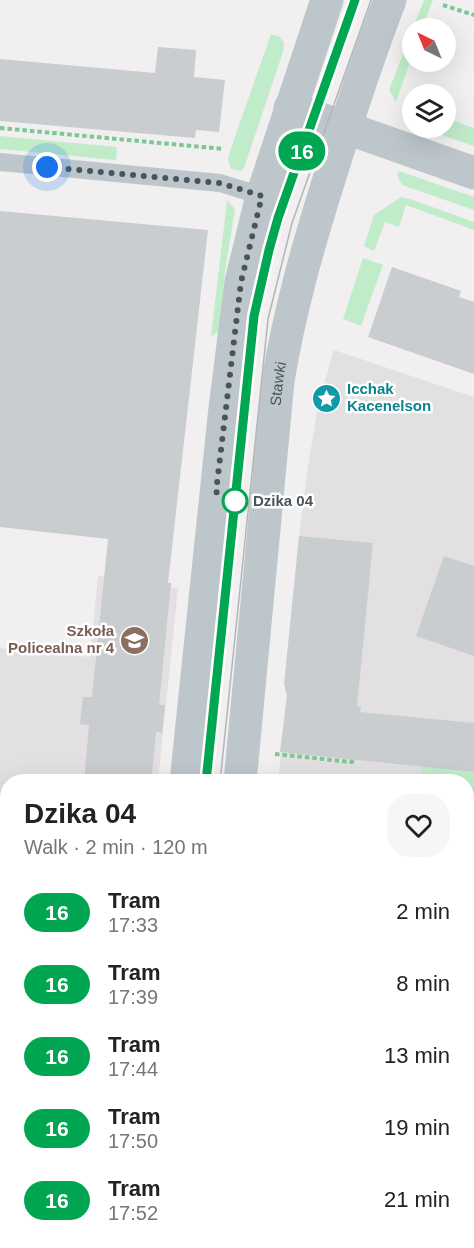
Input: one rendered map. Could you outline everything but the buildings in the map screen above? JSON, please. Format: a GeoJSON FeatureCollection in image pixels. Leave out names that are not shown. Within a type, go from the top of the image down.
{"type":"FeatureCollection","features":[{"type":"Feature","properties":{"kind":"street"},"geometry":{"type":"LineString","coordinates":[[187,774],[241,282],[262,196],[327,0]]}},
{"type":"Feature","properties":{"kind":"street","name":"Stawki"},"geometry":{"type":"LineString","coordinates":[[241,774],[278,381],[288,325],[304,258],[345,128],[390,0]]}},
{"type":"Feature","properties":{"kind":"street"},"geometry":{"type":"LineString","coordinates":[[290,108],[474,173]]}},
{"type":"Feature","properties":{"kind":"lane"},"geometry":{"type":"LineString","coordinates":[[0,162],[220,183],[262,196]]}},
{"type":"Feature","properties":{"kind":"path"},"geometry":{"type":"LineString","coordinates":[[443,4],[474,15]]}},
{"type":"Feature","properties":{"kind":"path"},"geometry":{"type":"LineString","coordinates":[[0,128],[224,149]]}},
{"type":"Feature","properties":{"kind":"path"},"geometry":{"type":"LineString","coordinates":[[275,754],[352,762],[353,760]]}},
{"type":"Feature","properties":{"kind":"shaded area"},"geometry":{"type":"Polygon","coordinates":[[[334,350],[474,397],[474,774],[279,774],[299,536],[318,405],[334,350]]]}},
{"type":"Feature","properties":{"kind":"shaded area"},"geometry":{"type":"Polygon","coordinates":[[[98,576],[172,583],[171,587],[178,588],[159,774],[0,774],[0,648],[90,657],[98,576]]]}},
{"type":"Feature","properties":{"kind":"green space"},"geometry":{"type":"Polygon","coordinates":[[[424,0],[433,0],[426,18],[417,18],[424,0]]]}},
{"type":"Feature","properties":{"kind":"green space"},"geometry":{"type":"Polygon","coordinates":[[[271,34],[280,37],[284,43],[283,52],[244,168],[241,171],[231,169],[228,159],[230,151],[271,34]]]}},
{"type":"Feature","properties":{"kind":"green space"},"geometry":{"type":"Polygon","coordinates":[[[402,57],[402,72],[406,72],[396,102],[389,90],[402,57]]]}},
{"type":"Feature","properties":{"kind":"green space"},"geometry":{"type":"Polygon","coordinates":[[[456,122],[474,128],[474,146],[450,138],[456,138],[456,122]]]}},
{"type":"Feature","properties":{"kind":"green space"},"geometry":{"type":"Polygon","coordinates":[[[0,136],[117,147],[116,160],[0,149],[0,136]]]}},
{"type":"Feature","properties":{"kind":"green space"},"geometry":{"type":"Polygon","coordinates":[[[399,171],[474,197],[474,210],[402,185],[397,175],[399,171]]]}},
{"type":"Feature","properties":{"kind":"green space"},"geometry":{"type":"Polygon","coordinates":[[[401,197],[474,222],[474,230],[406,205],[399,227],[385,222],[374,251],[364,246],[374,215],[401,197]]]}},
{"type":"Feature","properties":{"kind":"green space"},"geometry":{"type":"Polygon","coordinates":[[[227,200],[235,209],[225,271],[220,330],[211,337],[227,200]]]}},
{"type":"Feature","properties":{"kind":"green space"},"geometry":{"type":"Polygon","coordinates":[[[363,258],[383,265],[361,326],[343,319],[363,258]]]}},
{"type":"Feature","properties":{"kind":"green space"},"geometry":{"type":"Polygon","coordinates":[[[422,766],[474,772],[474,774],[421,774],[422,766]]]}},
{"type":"Feature","properties":{"kind":"tram line"},"geometry":{"type":"LineString","coordinates":[[207,774],[254,316],[278,218],[355,0]]}},
{"type":"Feature","properties":{"kind":"tram line","name":"16"},"geometry":{"type":"LineString","coordinates":[[207,774],[254,316],[278,218],[355,0]]}},
{"type":"Feature","properties":{"kind":"tram line"},"geometry":{"type":"LineString","coordinates":[[221,774],[268,319],[292,223],[371,0]]}},
{"type":"Feature","properties":{"kind":"place","name":"Icchak Kacenelson"},"geometry":{"type":"Point","coordinates":[326,398]}},
{"type":"Feature","properties":{"kind":"place","name":"Dzika 04"},"geometry":{"type":"Point","coordinates":[235,501]}},
{"type":"Feature","properties":{"kind":"place","name":"Szkoła Policealna nr 4"},"geometry":{"type":"Point","coordinates":[135,640]}},
{"type":"Feature","properties":{"kind":"route"},"geometry":{"type":"LineString","coordinates":[[47,167],[220,183],[262,196],[241,282],[216,492],[235,501]]}}]}
